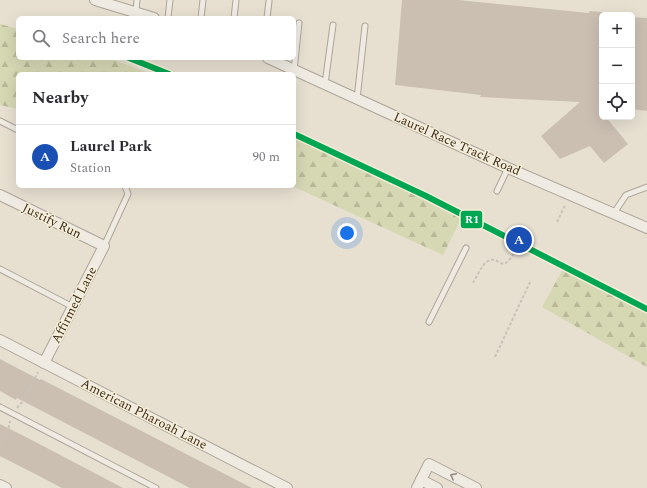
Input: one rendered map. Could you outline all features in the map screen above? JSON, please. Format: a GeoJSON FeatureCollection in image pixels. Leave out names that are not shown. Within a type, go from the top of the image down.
{"type":"FeatureCollection","features":[{"type":"Feature","properties":{"kind":"street"},"geometry":{"type":"LineString","coordinates":[[102,1],[148,16]]}},
{"type":"Feature","properties":{"kind":"street","name":"Laurel Race Track Road"},"geometry":{"type":"LineString","coordinates":[[272,60],[508,168],[647,228]]}},
{"type":"Feature","properties":{"kind":"street","name":"Justify Run"},"geometry":{"type":"LineString","coordinates":[[0,195],[104,246]]}},
{"type":"Feature","properties":{"kind":"street","name":"Affirmed Lane"},"geometry":{"type":"LineString","coordinates":[[41,367],[104,246]]}},
{"type":"Feature","properties":{"kind":"street","name":"American Pharoah Lane"},"geometry":{"type":"LineString","coordinates":[[0,340],[41,367],[287,488]]}},
{"type":"Feature","properties":{"kind":"street"},"geometry":{"type":"LineString","coordinates":[[437,488],[419,484],[429,464],[476,488]]}},
{"type":"Feature","properties":{"kind":"street"},"geometry":{"type":"LineString","coordinates":[[0,485],[6,488]]}},
{"type":"Feature","properties":{"kind":"lane"},"geometry":{"type":"LineString","coordinates":[[136,12],[137,0]]}},
{"type":"Feature","properties":{"kind":"lane"},"geometry":{"type":"LineString","coordinates":[[168,16],[170,0]]}},
{"type":"Feature","properties":{"kind":"lane"},"geometry":{"type":"LineString","coordinates":[[201,16],[203,0]]}},
{"type":"Feature","properties":{"kind":"lane"},"geometry":{"type":"LineString","coordinates":[[234,16],[236,0]]}},
{"type":"Feature","properties":{"kind":"lane"},"geometry":{"type":"LineString","coordinates":[[267,16],[268,1]]}},
{"type":"Feature","properties":{"kind":"lane"},"geometry":{"type":"LineString","coordinates":[[296,51],[299,22]]}},
{"type":"Feature","properties":{"kind":"lane"},"geometry":{"type":"LineString","coordinates":[[325,84],[333,25]]}},
{"type":"Feature","properties":{"kind":"lane"},"geometry":{"type":"LineString","coordinates":[[357,99],[366,26]]}},
{"type":"Feature","properties":{"kind":"lane"},"geometry":{"type":"LineString","coordinates":[[294,70],[295,60]]}},
{"type":"Feature","properties":{"kind":"lane"},"geometry":{"type":"LineString","coordinates":[[0,121],[16,129]]}},
{"type":"Feature","properties":{"kind":"lane"},"geometry":{"type":"LineString","coordinates":[[497,191],[508,168]]}},
{"type":"Feature","properties":{"kind":"lane"},"geometry":{"type":"LineString","coordinates":[[104,246],[128,194],[126,188]]}},
{"type":"Feature","properties":{"kind":"lane"},"geometry":{"type":"LineString","coordinates":[[614,214],[626,195],[647,188]]}},
{"type":"Feature","properties":{"kind":"lane"},"geometry":{"type":"LineString","coordinates":[[429,322],[466,248]]}},
{"type":"Feature","properties":{"kind":"lane"},"geometry":{"type":"LineString","coordinates":[[0,269],[73,307]]}},
{"type":"Feature","properties":{"kind":"lane"},"geometry":{"type":"LineString","coordinates":[[0,407],[156,488]]}},
{"type":"Feature","properties":{"kind":"path"},"geometry":{"type":"LineString","coordinates":[[557,222],[569,194]]}},
{"type":"Feature","properties":{"kind":"path"},"geometry":{"type":"LineString","coordinates":[[473,283],[484,264],[489,260],[506,263],[509,261],[514,252]]}},
{"type":"Feature","properties":{"kind":"path"},"geometry":{"type":"LineString","coordinates":[[495,357],[530,282]]}},
{"type":"Feature","properties":{"kind":"path"},"geometry":{"type":"LineString","coordinates":[[16,410],[41,367]]}},
{"type":"Feature","properties":{"kind":"path"},"geometry":{"type":"LineString","coordinates":[[0,446],[8,431],[8,425],[12,418]]}},
{"type":"Feature","properties":{"kind":"green space"},"geometry":{"type":"Polygon","coordinates":[[[0,24],[16,28],[16,60],[114,60],[146,72],[16,72],[16,109],[0,105],[0,24]]]}},
{"type":"Feature","properties":{"kind":"green space"},"geometry":{"type":"Polygon","coordinates":[[[296,135],[463,215],[443,255],[296,188],[296,135]]]}},
{"type":"Feature","properties":{"kind":"green space"},"geometry":{"type":"Polygon","coordinates":[[[564,267],[647,309],[647,367],[542,307],[564,267]]]}},
{"type":"Feature","properties":{"kind":"building"},"geometry":{"type":"Polygon","coordinates":[[[402,0],[458,0],[589,13],[589,11],[602,12],[599,12],[599,120],[608,120],[628,144],[604,163],[590,146],[560,159],[541,136],[580,102],[480,97],[481,95],[395,85],[402,0]]]}},
{"type":"Feature","properties":{"kind":"building"},"geometry":{"type":"Polygon","coordinates":[[[635,17],[647,18],[647,111],[635,109],[635,17]]]}},
{"type":"Feature","properties":{"kind":"building"},"geometry":{"type":"Polygon","coordinates":[[[0,359],[252,488],[190,488],[17,398],[16,400],[0,391],[0,359]]]}},
{"type":"Feature","properties":{"kind":"building"},"geometry":{"type":"Polygon","coordinates":[[[0,424],[123,488],[62,488],[0,456],[0,424]]]}},
{"type":"Feature","properties":{"kind":"transit line","name":"R1"},"geometry":{"type":"LineString","coordinates":[[134,60],[164,72]]}},
{"type":"Feature","properties":{"kind":"transit line","name":"R1"},"geometry":{"type":"LineString","coordinates":[[296,135],[426,196],[647,309]]}},
{"type":"Feature","properties":{"kind":"place","name":"Laurel Park"},"geometry":{"type":"Point","coordinates":[519,240]}}]}
